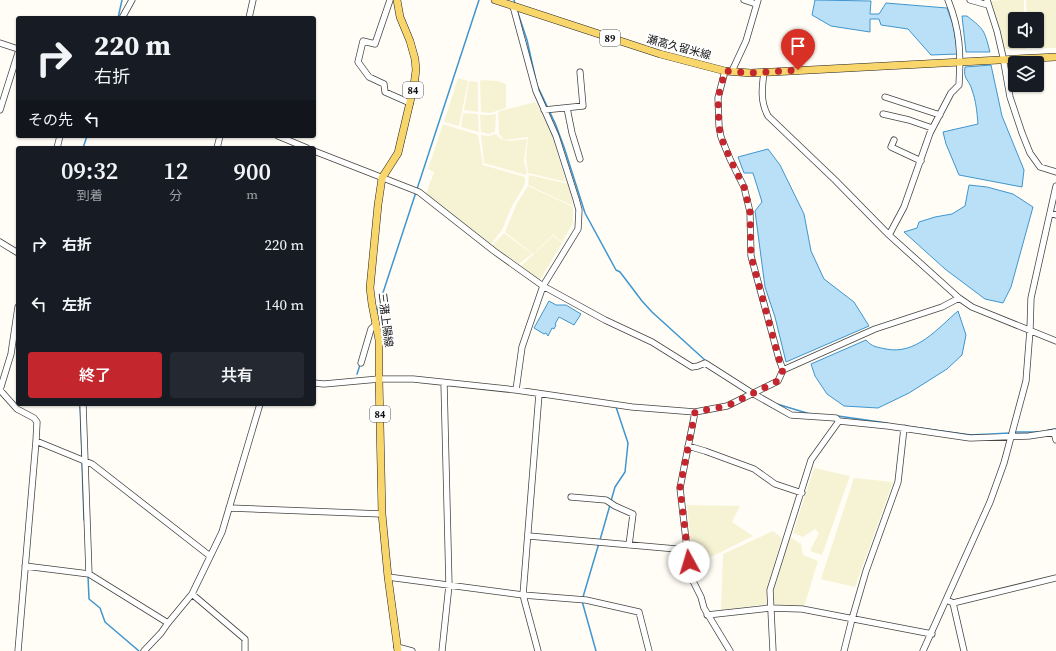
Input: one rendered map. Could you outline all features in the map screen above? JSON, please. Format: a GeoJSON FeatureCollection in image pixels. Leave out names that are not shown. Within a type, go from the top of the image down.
{"type":"FeatureCollection","features":[{"type":"Feature","properties":{"kind":"main road","name":"三潴上陽線"},"geometry":{"type":"LineString","coordinates":[[398,0],[400,17],[410,41],[415,59],[416,70],[410,104],[398,153],[382,178],[370,288],[379,340],[382,514],[388,577],[398,649]]}},
{"type":"Feature","properties":{"kind":"main road","name":"瀬高久留米線"},"geometry":{"type":"LineString","coordinates":[[496,0],[660,54],[729,71],[764,72],[1056,57]]}},
{"type":"Feature","properties":{"kind":"street"},"geometry":{"type":"LineString","coordinates":[[123,16],[132,0]]}},
{"type":"Feature","properties":{"kind":"street"},"geometry":{"type":"LineString","coordinates":[[249,16],[252,0]]}},
{"type":"Feature","properties":{"kind":"street"},"geometry":{"type":"LineString","coordinates":[[390,0],[375,44],[363,41],[358,62],[369,77],[384,84],[385,92],[410,104]]}},
{"type":"Feature","properties":{"kind":"street"},"geometry":{"type":"LineString","coordinates":[[744,0],[757,2],[746,41],[729,71],[718,98],[719,126],[721,137],[730,159],[744,187],[750,212],[751,256],[783,370]]}},
{"type":"Feature","properties":{"kind":"street"},"geometry":{"type":"LineString","coordinates":[[889,235],[904,207],[932,128],[951,93],[958,85],[961,51],[954,15],[948,0]]}},
{"type":"Feature","properties":{"kind":"street"},"geometry":{"type":"LineString","coordinates":[[970,0],[988,3],[997,31],[1010,97],[1030,153],[1040,167],[1056,172]]}},
{"type":"Feature","properties":{"kind":"street"},"geometry":{"type":"LineString","coordinates":[[514,6],[536,91],[556,136],[579,210],[578,229],[544,286],[522,347],[516,390]]}},
{"type":"Feature","properties":{"kind":"street"},"geometry":{"type":"LineString","coordinates":[[0,43],[16,48]]}},
{"type":"Feature","properties":{"kind":"street"},"geometry":{"type":"LineString","coordinates":[[0,110],[16,59]]}},
{"type":"Feature","properties":{"kind":"street"},"geometry":{"type":"LineString","coordinates":[[544,110],[583,106],[580,72]]}},
{"type":"Feature","properties":{"kind":"street"},"geometry":{"type":"LineString","coordinates":[[764,72],[761,96],[762,103],[768,116],[835,180],[889,235],[959,298],[972,307],[1056,341]]}},
{"type":"Feature","properties":{"kind":"street"},"geometry":{"type":"LineString","coordinates":[[885,97],[940,115]]}},
{"type":"Feature","properties":{"kind":"street"},"geometry":{"type":"LineString","coordinates":[[567,108],[572,133],[580,159]]}},
{"type":"Feature","properties":{"kind":"street"},"geometry":{"type":"LineString","coordinates":[[884,114],[909,120],[932,128]]}},
{"type":"Feature","properties":{"kind":"street"},"geometry":{"type":"LineString","coordinates":[[282,138],[300,146]]}},
{"type":"Feature","properties":{"kind":"street"},"geometry":{"type":"LineString","coordinates":[[894,140],[891,147],[921,161]]}},
{"type":"Feature","properties":{"kind":"street"},"geometry":{"type":"LineString","coordinates":[[316,152],[419,192],[494,251],[544,286],[606,320],[652,342],[692,367],[705,363],[752,393],[791,415],[836,418],[839,422],[904,428],[970,438],[1028,436],[1055,432],[1056,440]]}},
{"type":"Feature","properties":{"kind":"street"},"geometry":{"type":"LineString","coordinates":[[923,651],[950,601],[990,502],[1011,436],[1026,381],[1031,298],[1053,214],[1056,186]]}},
{"type":"Feature","properties":{"kind":"street"},"geometry":{"type":"LineString","coordinates":[[0,242],[16,252]]}},
{"type":"Feature","properties":{"kind":"street"},"geometry":{"type":"LineString","coordinates":[[316,383],[324,384],[379,379],[413,379],[516,390],[632,407],[695,412],[727,406],[778,381],[783,370],[876,329],[942,307],[959,298]]}},
{"type":"Feature","properties":{"kind":"street"},"geometry":{"type":"LineString","coordinates":[[16,321],[11,354],[0,390],[17,409],[34,418],[37,422],[18,651]]}},
{"type":"Feature","properties":{"kind":"street"},"geometry":{"type":"LineString","coordinates":[[361,364],[371,329],[376,324]]}},
{"type":"Feature","properties":{"kind":"street"},"geometry":{"type":"LineString","coordinates":[[442,651],[449,585],[444,383]]}},
{"type":"Feature","properties":{"kind":"street"},"geometry":{"type":"LineString","coordinates":[[538,651],[523,595],[539,394]]}},
{"type":"Feature","properties":{"kind":"street"},"geometry":{"type":"LineString","coordinates":[[83,406],[89,574]]}},
{"type":"Feature","properties":{"kind":"street"},"geometry":{"type":"LineString","coordinates":[[144,651],[161,634],[168,623],[192,594],[222,532],[259,406]]}},
{"type":"Feature","properties":{"kind":"street"},"geometry":{"type":"LineString","coordinates":[[695,412],[680,488],[690,575],[708,615],[730,651]]}},
{"type":"Feature","properties":{"kind":"street"},"geometry":{"type":"LineString","coordinates":[[773,651],[770,590],[802,493],[811,460],[839,422]]}},
{"type":"Feature","properties":{"kind":"street"},"geometry":{"type":"LineString","coordinates":[[844,651],[866,571],[898,482],[904,428]]}},
{"type":"Feature","properties":{"kind":"street"},"geometry":{"type":"LineString","coordinates":[[36,441],[92,464],[210,556]]}},
{"type":"Feature","properties":{"kind":"street"},"geometry":{"type":"LineString","coordinates":[[688,446],[754,470],[775,484],[802,493]]}},
{"type":"Feature","properties":{"kind":"street"},"geometry":{"type":"LineString","coordinates":[[571,497],[606,500],[633,514],[629,545]]}},
{"type":"Feature","properties":{"kind":"street"},"geometry":{"type":"LineString","coordinates":[[229,508],[382,514]]}},
{"type":"Feature","properties":{"kind":"street"},"geometry":{"type":"LineString","coordinates":[[528,536],[688,550]]}},
{"type":"Feature","properties":{"kind":"street"},"geometry":{"type":"LineString","coordinates":[[25,566],[89,574],[168,623]]}},
{"type":"Feature","properties":{"kind":"street"},"geometry":{"type":"LineString","coordinates":[[388,577],[523,595],[586,600],[638,612],[649,651]]}},
{"type":"Feature","properties":{"kind":"street"},"geometry":{"type":"LineString","coordinates":[[950,601],[1056,578]]}},
{"type":"Feature","properties":{"kind":"street"},"geometry":{"type":"LineString","coordinates":[[192,594],[245,639],[245,651]]}},
{"type":"Feature","properties":{"kind":"street"},"geometry":{"type":"LineString","coordinates":[[950,601],[964,651]]}},
{"type":"Feature","properties":{"kind":"street"},"geometry":{"type":"LineString","coordinates":[[708,615],[770,608],[802,610],[932,634]]}},
{"type":"Feature","properties":{"kind":"street"},"geometry":{"type":"LineString","coordinates":[[398,649],[412,651]]}},
{"type":"Feature","properties":{"kind":"shaded area"},"geometry":{"type":"Polygon","coordinates":[[[1024,0],[1024,12],[1008,12],[1008,48],[1026,49],[1004,49],[990,1],[1024,0]]]}},
{"type":"Feature","properties":{"kind":"shaded area"},"geometry":{"type":"Polygon","coordinates":[[[1026,0],[1056,0],[1056,48],[1044,48],[1044,12],[1027,12],[1026,0]]]}},
{"type":"Feature","properties":{"kind":"shaded area"},"geometry":{"type":"Polygon","coordinates":[[[458,78],[468,81],[459,126],[444,122],[458,78]]]}},
{"type":"Feature","properties":{"kind":"shaded area"},"geometry":{"type":"Polygon","coordinates":[[[469,81],[478,82],[478,112],[464,110],[469,81]]]}},
{"type":"Feature","properties":{"kind":"shaded area"},"geometry":{"type":"Polygon","coordinates":[[[480,81],[498,81],[506,84],[506,108],[490,113],[481,112],[480,81]]]}},
{"type":"Feature","properties":{"kind":"shaded area"},"geometry":{"type":"Polygon","coordinates":[[[536,102],[552,135],[566,182],[528,173],[526,159],[528,137],[506,140],[499,134],[498,114],[500,111],[536,102]]]}},
{"type":"Feature","properties":{"kind":"shaded area"},"geometry":{"type":"Polygon","coordinates":[[[463,113],[478,114],[479,132],[461,127],[463,113]]]}},
{"type":"Feature","properties":{"kind":"shaded area"},"geometry":{"type":"Polygon","coordinates":[[[496,114],[495,132],[489,134],[481,132],[480,115],[496,114]]]}},
{"type":"Feature","properties":{"kind":"shaded area"},"geometry":{"type":"Polygon","coordinates":[[[443,124],[478,135],[483,165],[525,177],[525,184],[511,208],[502,230],[491,244],[426,194],[434,172],[428,169],[443,124]]]}},
{"type":"Feature","properties":{"kind":"shaded area"},"geometry":{"type":"Polygon","coordinates":[[[496,134],[501,139],[508,141],[527,139],[524,161],[527,173],[526,175],[484,163],[481,135],[489,136],[496,134]]]}},
{"type":"Feature","properties":{"kind":"shaded area"},"geometry":{"type":"Polygon","coordinates":[[[529,175],[569,184],[573,206],[528,185],[529,175]]]}},
{"type":"Feature","properties":{"kind":"shaded area"},"geometry":{"type":"Polygon","coordinates":[[[528,186],[573,207],[573,223],[562,242],[553,235],[533,254],[505,232],[517,203],[528,186]]]}},
{"type":"Feature","properties":{"kind":"shaded area"},"geometry":{"type":"Polygon","coordinates":[[[504,233],[532,254],[519,264],[492,246],[504,233]]]}},
{"type":"Feature","properties":{"kind":"shaded area"},"geometry":{"type":"Polygon","coordinates":[[[553,236],[562,243],[540,280],[521,266],[553,236]]]}},
{"type":"Feature","properties":{"kind":"shaded area"},"geometry":{"type":"Polygon","coordinates":[[[814,468],[850,476],[822,555],[810,551],[819,533],[815,529],[803,537],[793,533],[814,468]]]}},
{"type":"Feature","properties":{"kind":"shaded area"},"geometry":{"type":"Polygon","coordinates":[[[854,478],[893,482],[855,587],[821,579],[854,478]]]}},
{"type":"Feature","properties":{"kind":"shaded area"},"geometry":{"type":"Polygon","coordinates":[[[687,505],[740,506],[732,522],[753,536],[693,566],[687,505]]]}},
{"type":"Feature","properties":{"kind":"shaded area"},"geometry":{"type":"Polygon","coordinates":[[[773,531],[782,538],[767,588],[767,604],[721,610],[723,554],[773,531]]]}},
{"type":"Feature","properties":{"kind":"shaded area"},"geometry":{"type":"Polygon","coordinates":[[[790,537],[801,544],[803,555],[818,561],[804,607],[774,604],[773,589],[790,537]]]}},
{"type":"Feature","properties":{"kind":"water"},"geometry":{"type":"Polygon","coordinates":[[[815,0],[871,1],[870,14],[879,14],[886,3],[947,8],[953,25],[958,54],[931,55],[908,29],[881,25],[879,19],[870,19],[870,32],[831,26],[812,15],[815,0]]]}},
{"type":"Feature","properties":{"kind":"water"},"geometry":{"type":"Polygon","coordinates":[[[962,16],[967,16],[981,28],[985,35],[990,52],[966,52],[962,16]]]}},
{"type":"Feature","properties":{"kind":"water"},"geometry":{"type":"Polygon","coordinates":[[[991,65],[1002,116],[1024,170],[1022,187],[959,175],[946,144],[943,132],[978,124],[977,111],[971,86],[966,77],[965,67],[991,65]]]}},
{"type":"Feature","properties":{"kind":"water"},"geometry":{"type":"Polygon","coordinates":[[[768,149],[780,165],[804,214],[811,251],[824,279],[854,302],[869,326],[786,362],[775,317],[765,287],[755,211],[762,202],[753,173],[744,173],[738,157],[768,149]]]}},
{"type":"Feature","properties":{"kind":"water"},"geometry":{"type":"Polygon","coordinates":[[[969,185],[987,187],[1013,194],[1033,207],[1011,287],[1003,303],[985,299],[945,269],[904,232],[917,228],[919,222],[952,214],[965,206],[969,185]]]}},
{"type":"Feature","properties":{"kind":"water"},"geometry":{"type":"Polygon","coordinates":[[[549,301],[556,305],[566,305],[581,314],[574,325],[559,317],[554,329],[552,328],[548,336],[546,333],[544,334],[534,328],[549,301]]]}},
{"type":"Feature","properties":{"kind":"water"},"geometry":{"type":"Polygon","coordinates":[[[958,311],[966,335],[962,355],[947,369],[909,393],[878,408],[844,406],[827,394],[815,376],[811,364],[866,340],[877,347],[897,350],[916,344],[934,333],[958,311]]]}},
{"type":"Feature","properties":{"kind":"waterway"},"geometry":{"type":"LineString","coordinates":[[118,16],[122,0]]}},
{"type":"Feature","properties":{"kind":"waterway"},"geometry":{"type":"LineString","coordinates":[[376,314],[479,0]]}},
{"type":"Feature","properties":{"kind":"waterway"},"geometry":{"type":"LineString","coordinates":[[514,0],[515,4]]}},
{"type":"Feature","properties":{"kind":"waterway"},"geometry":{"type":"LineString","coordinates":[[517,10],[527,40],[537,85],[555,123],[585,213],[616,270],[620,272],[652,312],[706,361]]}},
{"type":"Feature","properties":{"kind":"waterway"},"geometry":{"type":"LineString","coordinates":[[84,146],[86,138]]}},
{"type":"Feature","properties":{"kind":"waterway"},"geometry":{"type":"LineString","coordinates":[[357,374],[360,365]]}},
{"type":"Feature","properties":{"kind":"waterway"},"geometry":{"type":"LineString","coordinates":[[777,404],[810,414]]}},
{"type":"Feature","properties":{"kind":"waterway"},"geometry":{"type":"LineString","coordinates":[[80,406],[82,458]]}},
{"type":"Feature","properties":{"kind":"waterway"},"geometry":{"type":"LineString","coordinates":[[611,501],[615,487],[625,472],[628,443],[616,407]]}},
{"type":"Feature","properties":{"kind":"waterway"},"geometry":{"type":"LineString","coordinates":[[838,416],[887,423]]}},
{"type":"Feature","properties":{"kind":"waterway"},"geometry":{"type":"LineString","coordinates":[[905,426],[971,435],[1010,433]]}},
{"type":"Feature","properties":{"kind":"waterway"},"geometry":{"type":"LineString","coordinates":[[1048,430],[1056,429]]}},
{"type":"Feature","properties":{"kind":"waterway"},"geometry":{"type":"LineString","coordinates":[[1014,432],[1038,432]]}},
{"type":"Feature","properties":{"kind":"waterway"},"geometry":{"type":"LineString","coordinates":[[82,462],[84,520]]}},
{"type":"Feature","properties":{"kind":"waterway"},"geometry":{"type":"LineString","coordinates":[[600,540],[610,505]]}},
{"type":"Feature","properties":{"kind":"waterway"},"geometry":{"type":"LineString","coordinates":[[583,597],[599,543]]}},
{"type":"Feature","properties":{"kind":"waterway"},"geometry":{"type":"LineString","coordinates":[[88,576],[89,599],[100,608],[105,622],[139,651]]}},
{"type":"Feature","properties":{"kind":"waterway"},"geometry":{"type":"LineString","coordinates":[[582,601],[596,651]]}},
{"type":"Feature","properties":{"kind":"route"},"geometry":{"type":"LineString","coordinates":[[689,562],[680,488],[695,412],[727,406],[778,381],[783,370],[751,256],[750,212],[744,187],[730,159],[718,125],[718,98],[725,71],[751,73],[798,70]]}}]}
